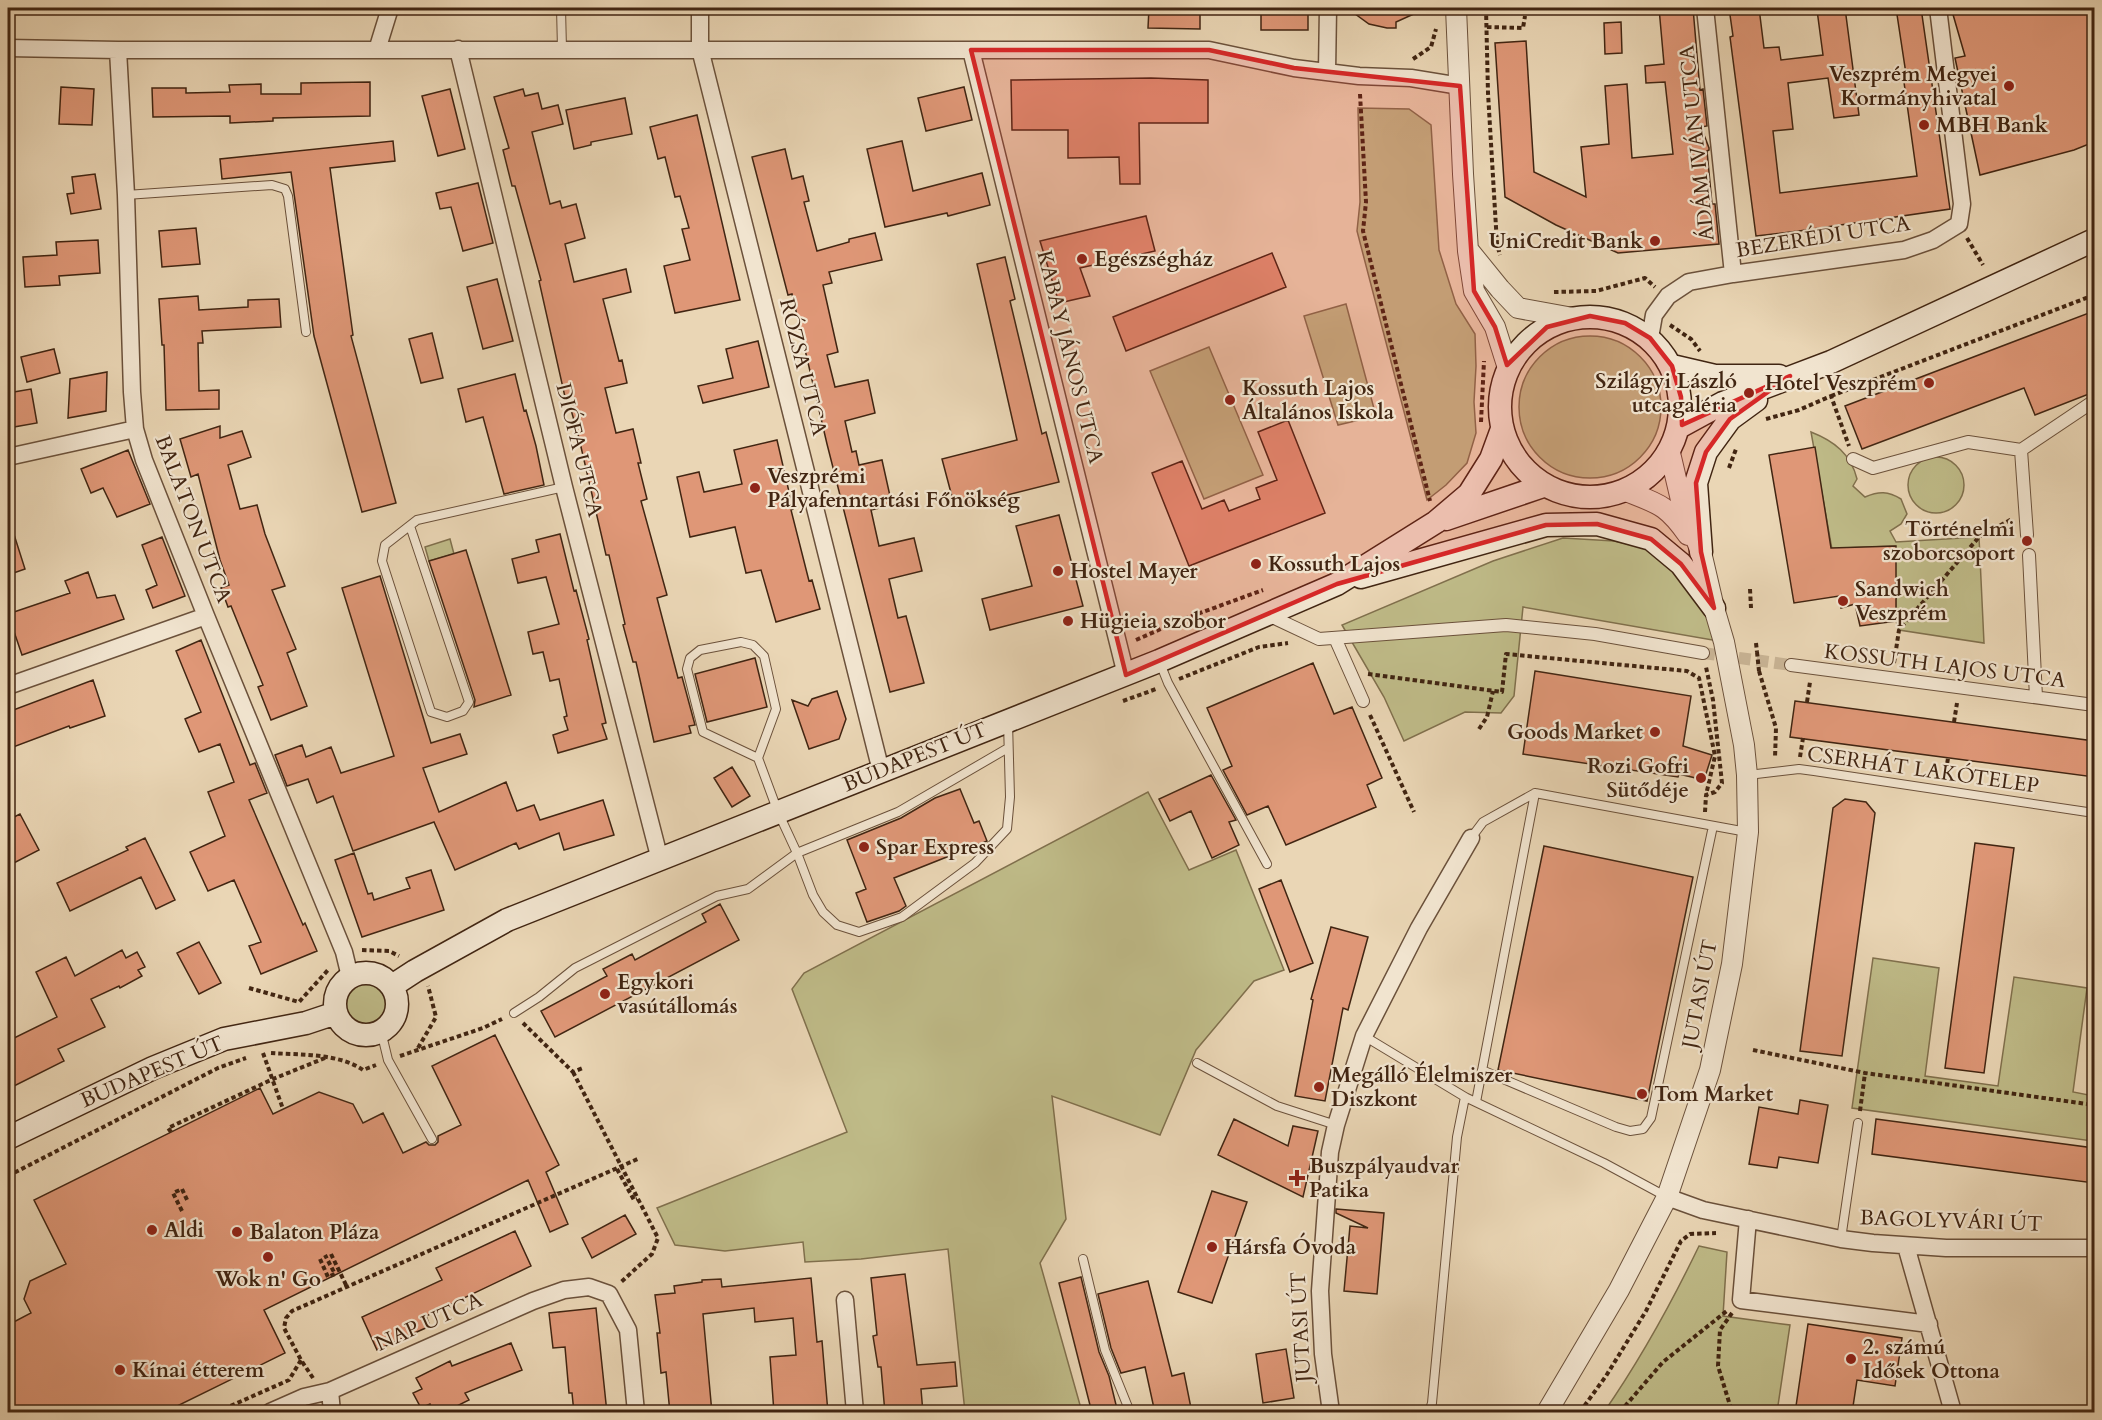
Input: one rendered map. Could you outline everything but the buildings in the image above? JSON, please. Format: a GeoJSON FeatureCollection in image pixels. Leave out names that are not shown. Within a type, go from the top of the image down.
{"type":"FeatureCollection","features":[{"type":"Feature","properties":{"kind":"main road"},"geometry":{"type":"LineString","coordinates":[[1679,427],[1723,403],[1831,362],[2094,240]]}},
{"type":"Feature","properties":{"kind":"main road","name":"BUDAPEST ÚT"},"geometry":{"type":"LineString","coordinates":[[392,987],[415,971],[507,920],[1126,675],[1337,584],[1436,522],[1469,494],[1491,459],[1492,427],[1501,399],[1507,365],[1526,343],[1547,327],[1573,318],[1590,316],[1625,323],[1659,346],[1672,366],[1682,397],[1682,414],[1670,453],[1640,484],[1626,491],[1589,498],[1561,493],[1543,486],[1515,460],[1492,427]]}},
{"type":"Feature","properties":{"kind":"main road"},"geometry":{"type":"LineString","coordinates":[[1672,366],[1714,376],[1790,376]]}},
{"type":"Feature","properties":{"kind":"main road"},"geometry":{"type":"LineString","coordinates":[[1701,552],[1696,483],[1706,452],[1730,418],[1790,376]]}},
{"type":"Feature","properties":{"kind":"main road","name":"BUDAPEST ÚT"},"geometry":{"type":"LineString","coordinates":[[1436,522],[1543,486]]}},
{"type":"Feature","properties":{"kind":"main road"},"geometry":{"type":"LineString","coordinates":[[1337,584],[1546,525],[1597,524],[1651,539],[1681,564],[1714,608]]}},
{"type":"Feature","properties":{"kind":"main road"},"geometry":{"type":"LineString","coordinates":[[368,973],[377,975],[392,987],[397,998],[396,1011],[390,1023],[381,1031],[370,1035],[359,1034],[349,1030],[341,1023],[336,1013],[337,992],[350,977],[368,973]]}},
{"type":"Feature","properties":{"kind":"main road","name":"BUDAPEST ÚT"},"geometry":{"type":"LineString","coordinates":[[8,1138],[153,1068],[224,1039],[306,1023],[336,1013]]}},
{"type":"Feature","properties":{"kind":"street"},"geometry":{"type":"LineString","coordinates":[[377,50],[390,8]]}},
{"type":"Feature","properties":{"kind":"street","name":"RÓZSA UTCA"},"geometry":{"type":"LineString","coordinates":[[700,8],[700,49],[881,771]]}},
{"type":"Feature","properties":{"kind":"street"},"geometry":{"type":"LineString","coordinates":[[1327,72],[1328,8]]}},
{"type":"Feature","properties":{"kind":"street"},"geometry":{"type":"LineString","coordinates":[[1456,8],[1468,251],[1474,291],[1495,327],[1507,365]]}},
{"type":"Feature","properties":{"kind":"street","name":"ÁDÁM IVÁN UTCA"},"geometry":{"type":"LineString","coordinates":[[1705,8],[1733,274]]}},
{"type":"Feature","properties":{"kind":"street"},"geometry":{"type":"LineString","coordinates":[[1938,8],[1962,204],[1959,224]]}},
{"type":"Feature","properties":{"kind":"street"},"geometry":{"type":"LineString","coordinates":[[8,48],[118,50],[1209,50],[1294,68],[1359,76],[1411,78],[1460,86]]}},
{"type":"Feature","properties":{"kind":"street","name":"DIÓFA UTCA"},"geometry":{"type":"LineString","coordinates":[[458,49],[564,487],[660,860]]}},
{"type":"Feature","properties":{"kind":"street","name":"BALATON UTCA"},"geometry":{"type":"LineString","coordinates":[[118,50],[135,429],[144,460],[206,616],[344,952],[350,977]]}},
{"type":"Feature","properties":{"kind":"street","name":"KABAY JÁNOS UTCA"},"geometry":{"type":"LineString","coordinates":[[971,50],[1126,675]]}},
{"type":"Feature","properties":{"kind":"street","name":"BEZERÉDI UTCA"},"geometry":{"type":"LineString","coordinates":[[1650,338],[1654,315],[1668,296],[1689,282],[1904,250],[1932,240],[1959,224]]}},
{"type":"Feature","properties":{"kind":"street"},"geometry":{"type":"LineString","coordinates":[[1468,251],[1518,308],[1573,318]]}},
{"type":"Feature","properties":{"kind":"street"},"geometry":{"type":"LineString","coordinates":[[1853,459],[1873,468],[1968,442],[2021,450],[2094,401]]}},
{"type":"Feature","properties":{"kind":"street"},"geometry":{"type":"LineString","coordinates":[[8,457],[135,429]]}},
{"type":"Feature","properties":{"kind":"street"},"geometry":{"type":"LineString","coordinates":[[2021,450],[2027,535]]}},
{"type":"Feature","properties":{"kind":"street","name":"JUTASI ÚT"},"geometry":{"type":"LineString","coordinates":[[1547,1413],[1619,1290],[1667,1197],[1710,1070],[1732,963],[1748,832],[1747,775],[1738,711],[1724,642],[1701,552],[1681,500],[1670,453]]}},
{"type":"Feature","properties":{"kind":"street","name":"JUTASI ÚT"},"geometry":{"type":"LineString","coordinates":[[1626,491],[1662,505],[1678,520],[1701,552]]}},
{"type":"Feature","properties":{"kind":"street"},"geometry":{"type":"LineString","coordinates":[[2029,555],[2036,697]]}},
{"type":"Feature","properties":{"kind":"street"},"geometry":{"type":"LineString","coordinates":[[1268,615],[1319,639],[1506,625],[1595,634],[1703,653]]}},
{"type":"Feature","properties":{"kind":"street"},"geometry":{"type":"LineString","coordinates":[[8,686],[206,616]]}},
{"type":"Feature","properties":{"kind":"street"},"geometry":{"type":"LineString","coordinates":[[1335,638],[1363,700]]}},
{"type":"Feature","properties":{"kind":"street","name":"KOSSUTH LAJOS UTCA"},"geometry":{"type":"LineString","coordinates":[[1791,665],[2094,705]]}},
{"type":"Feature","properties":{"kind":"street","name":"JUTASI ÚT"},"geometry":{"type":"LineString","coordinates":[[1331,1413],[1323,1354],[1320,1292],[1329,1163],[1336,1125],[1364,1036],[1419,927],[1471,838]]}},
{"type":"Feature","properties":{"kind":"street","name":"BAGOLYVÁRI ÚT"},"geometry":{"type":"LineString","coordinates":[[1667,1197],[1703,1210],[1841,1239],[1946,1248],[2094,1248]]}},
{"type":"Feature","properties":{"kind":"street"},"geometry":{"type":"LineString","coordinates":[[1748,1219],[1741,1300],[1929,1324]]}},
{"type":"Feature","properties":{"kind":"street"},"geometry":{"type":"LineString","coordinates":[[1906,1246],[1953,1413]]}},
{"type":"Feature","properties":{"kind":"street","name":"NAP UTCA"},"geometry":{"type":"LineString","coordinates":[[270,1413],[304,1397],[330,1391],[533,1300],[564,1290],[589,1287],[609,1294]]}},
{"type":"Feature","properties":{"kind":"street"},"geometry":{"type":"LineString","coordinates":[[609,1294],[628,1330],[636,1413]]}},
{"type":"Feature","properties":{"kind":"street"},"geometry":{"type":"LineString","coordinates":[[845,1300],[855,1413]]}},
{"type":"Feature","properties":{"kind":"street"},"geometry":{"type":"LineString","coordinates":[[330,1391],[332,1413]]}},
{"type":"Feature","properties":{"kind":"lane"},"geometry":{"type":"LineString","coordinates":[[561,8],[562,49]]}},
{"type":"Feature","properties":{"kind":"lane"},"geometry":{"type":"LineString","coordinates":[[126,195],[272,185],[285,189],[288,196],[306,332]]}},
{"type":"Feature","properties":{"kind":"lane"},"geometry":{"type":"LineString","coordinates":[[410,526],[469,702],[463,711],[447,717],[431,712],[382,561],[385,545],[417,520],[564,487]]}},
{"type":"Feature","properties":{"kind":"lane"},"geometry":{"type":"LineString","coordinates":[[758,758],[703,732],[687,669],[690,657],[700,650],[741,642],[753,645],[764,656],[776,709],[758,758],[813,895],[823,912],[837,925],[859,932],[902,917],[975,863],[1007,829],[1010,797],[1008,720]]}},
{"type":"Feature","properties":{"kind":"lane"},"geometry":{"type":"LineString","coordinates":[[1159,661],[1168,683],[1267,864]]}},
{"type":"Feature","properties":{"kind":"lane"},"geometry":{"type":"LineString","coordinates":[[514,1013],[539,997],[575,968],[717,896],[748,889],[797,853],[898,812],[1008,747]]}},
{"type":"Feature","properties":{"kind":"lane","name":"CSERHÁT LAKÓTELEP"},"geometry":{"type":"LineString","coordinates":[[1747,775],[1799,769],[2094,813]]}},
{"type":"Feature","properties":{"kind":"lane"},"geometry":{"type":"LineString","coordinates":[[1471,838],[1483,822],[1535,793],[1748,832]]}},
{"type":"Feature","properties":{"kind":"lane"},"geometry":{"type":"LineString","coordinates":[[1476,1102],[1535,793]]}},
{"type":"Feature","properties":{"kind":"lane"},"geometry":{"type":"LineString","coordinates":[[1482,1070],[1616,1127],[1630,1131],[1643,1129],[1651,1118],[1713,826]]}},
{"type":"Feature","properties":{"kind":"lane"},"geometry":{"type":"LineString","coordinates":[[381,1031],[388,1060],[432,1139]]}},
{"type":"Feature","properties":{"kind":"lane"},"geometry":{"type":"LineString","coordinates":[[1364,1036],[1465,1097],[1604,1163],[1667,1197]]}},
{"type":"Feature","properties":{"kind":"lane"},"geometry":{"type":"LineString","coordinates":[[1197,1063],[1277,1106],[1336,1125]]}},
{"type":"Feature","properties":{"kind":"lane"},"geometry":{"type":"LineString","coordinates":[[1429,1413],[1432,1403],[1457,1137],[1465,1097]]}},
{"type":"Feature","properties":{"kind":"lane"},"geometry":{"type":"LineString","coordinates":[[1841,1239],[1858,1123]]}},
{"type":"Feature","properties":{"kind":"lane"},"geometry":{"type":"LineString","coordinates":[[1083,1259],[1105,1350],[1130,1413]]}},
{"type":"Feature","properties":{"kind":"path"},"geometry":{"type":"LineString","coordinates":[[1486,8],[1488,93],[1497,244],[1500,256]]}},
{"type":"Feature","properties":{"kind":"path"},"geometry":{"type":"LineString","coordinates":[[1487,27],[1523,28],[1525,16]]}},
{"type":"Feature","properties":{"kind":"path"},"geometry":{"type":"LineString","coordinates":[[1412,59],[1431,47],[1436,29],[1435,18]]}},
{"type":"Feature","properties":{"kind":"path"},"geometry":{"type":"LineString","coordinates":[[1359,76],[1366,202],[1363,231],[1436,522]]}},
{"type":"Feature","properties":{"kind":"path"},"geometry":{"type":"LineString","coordinates":[[1959,224],[1983,266]]}},
{"type":"Feature","properties":{"kind":"path"},"geometry":{"type":"LineString","coordinates":[[1552,292],[1596,291],[1644,278],[1668,296]]}},
{"type":"Feature","properties":{"kind":"path"},"geometry":{"type":"LineString","coordinates":[[1762,421],[1799,410],[2094,295]]}},
{"type":"Feature","properties":{"kind":"path"},"geometry":{"type":"LineString","coordinates":[[1654,315],[1691,339],[1706,359]]}},
{"type":"Feature","properties":{"kind":"path"},"geometry":{"type":"LineString","coordinates":[[1485,358],[1492,427]]}},
{"type":"Feature","properties":{"kind":"path"},"geometry":{"type":"LineString","coordinates":[[1831,396],[1853,459]]}},
{"type":"Feature","properties":{"kind":"path"},"geometry":{"type":"LineString","coordinates":[[1729,468],[1739,442]]}},
{"type":"Feature","properties":{"kind":"path"},"geometry":{"type":"LineString","coordinates":[[1891,678],[1899,630],[1979,537],[2025,512]]}},
{"type":"Feature","properties":{"kind":"path"},"geometry":{"type":"LineString","coordinates":[[1119,646],[1270,588]]}},
{"type":"Feature","properties":{"kind":"path"},"geometry":{"type":"LineString","coordinates":[[1750,589],[1751,608]]}},
{"type":"Feature","properties":{"kind":"path"},"geometry":{"type":"LineString","coordinates":[[1756,643],[1759,671],[1776,728],[1775,771]]}},
{"type":"Feature","properties":{"kind":"path"},"geometry":{"type":"LineString","coordinates":[[1123,701],[1259,647]]}},
{"type":"Feature","properties":{"kind":"path"},"geometry":{"type":"LineString","coordinates":[[1703,653],[1713,700],[1722,783],[1715,792],[1706,795]]}},
{"type":"Feature","properties":{"kind":"path"},"geometry":{"type":"LineString","coordinates":[[1350,671],[1502,692],[1506,654],[1687,671],[1699,678],[1715,756],[1706,795],[1704,824]]}},
{"type":"Feature","properties":{"kind":"path"},"geometry":{"type":"LineString","coordinates":[[1479,729],[1487,717],[1493,691]]}},
{"type":"Feature","properties":{"kind":"path"},"geometry":{"type":"LineString","coordinates":[[1363,700],[1414,812]]}},
{"type":"Feature","properties":{"kind":"path"},"geometry":{"type":"LineString","coordinates":[[1943,789],[1948,758]]}},
{"type":"Feature","properties":{"kind":"path"},"geometry":{"type":"LineString","coordinates":[[356,949],[389,951],[402,957]]}},
{"type":"Feature","properties":{"kind":"path"},"geometry":{"type":"LineString","coordinates":[[249,988],[299,1002],[328,970]]}},
{"type":"Feature","properties":{"kind":"path"},"geometry":{"type":"LineString","coordinates":[[418,1048],[436,1017],[428,985]]}},
{"type":"Feature","properties":{"kind":"path"},"geometry":{"type":"LineString","coordinates":[[8,1176],[218,1068],[263,1052],[327,1057],[354,1064],[363,1070],[418,1048],[483,1028],[514,1013],[573,1072],[619,1168],[658,1238],[652,1254],[609,1294]]}},
{"type":"Feature","properties":{"kind":"path"},"geometry":{"type":"LineString","coordinates":[[1753,1050],[1865,1073],[2094,1105]]}},
{"type":"Feature","properties":{"kind":"path"},"geometry":{"type":"LineString","coordinates":[[263,1052],[283,1109]]}},
{"type":"Feature","properties":{"kind":"path"},"geometry":{"type":"LineString","coordinates":[[171,1132],[168,1128],[273,1079],[327,1057]]}},
{"type":"Feature","properties":{"kind":"path"},"geometry":{"type":"LineString","coordinates":[[573,1072],[583,1068]]}},
{"type":"Feature","properties":{"kind":"path"},"geometry":{"type":"LineString","coordinates":[[1858,1123],[1865,1073]]}},
{"type":"Feature","properties":{"kind":"path"},"geometry":{"type":"LineString","coordinates":[[217,1413],[289,1380],[302,1360],[284,1328],[286,1318],[292,1311],[640,1158]]}},
{"type":"Feature","properties":{"kind":"path"},"geometry":{"type":"LineString","coordinates":[[182,1211],[173,1193],[182,1188],[188,1202]]}},
{"type":"Feature","properties":{"kind":"path"},"geometry":{"type":"LineString","coordinates":[[1580,1413],[1646,1311],[1681,1241],[1690,1234],[1706,1232],[1746,1239]]}},
{"type":"Feature","properties":{"kind":"path"},"geometry":{"type":"LineString","coordinates":[[331,1254],[347,1287]]}},
{"type":"Feature","properties":{"kind":"path"},"geometry":{"type":"LineString","coordinates":[[320,1259],[328,1277],[335,1274],[325,1255]]}},
{"type":"Feature","properties":{"kind":"path"},"geometry":{"type":"LineString","coordinates":[[1620,1413],[1663,1362],[1741,1300]]}},
{"type":"Feature","properties":{"kind":"path"},"geometry":{"type":"LineString","coordinates":[[1732,1413],[1718,1366],[1720,1330],[1741,1300]]}},
{"type":"Feature","properties":{"kind":"highlighted area"},"geometry":{"type":"Polygon","coordinates":[[[971,50],[1209,50],[1294,68],[1460,86],[1474,291],[1495,327],[1507,365],[1547,327],[1590,316],[1625,323],[1650,338],[1672,366],[1681,397],[1682,425],[1790,376],[1730,419],[1706,452],[1696,483],[1701,552],[1714,608],[1681,564],[1651,539],[1597,524],[1546,525],[1337,584],[1126,675],[971,50]]]}},
{"type":"Feature","properties":{"kind":"shaded area"},"geometry":{"type":"Polygon","coordinates":[[[1358,108],[1409,109],[1431,125],[1439,250],[1456,304],[1475,334],[1476,433],[1467,463],[1446,485],[1427,500],[1357,231],[1360,202],[1358,108]]]}},
{"type":"Feature","properties":{"kind":"shaded area"},"geometry":{"type":"Polygon","coordinates":[[[1346,304],[1376,416],[1338,425],[1304,316],[1346,304]]]}},
{"type":"Feature","properties":{"kind":"shaded area"},"geometry":{"type":"Polygon","coordinates":[[[1590,336],[1617,342],[1640,357],[1655,380],[1661,407],[1655,434],[1640,457],[1617,472],[1590,478],[1563,472],[1540,457],[1525,434],[1519,407],[1525,380],[1540,357],[1563,342],[1590,336]]]}},
{"type":"Feature","properties":{"kind":"shaded area"},"geometry":{"type":"Polygon","coordinates":[[[1209,347],[1263,475],[1204,499],[1150,371],[1209,347]]]}},
{"type":"Feature","properties":{"kind":"shaded area"},"geometry":{"type":"Polygon","coordinates":[[[1811,432],[1834,444],[1851,462],[1857,479],[1853,486],[1865,497],[1883,493],[1892,494],[1901,499],[1907,514],[1901,524],[1890,531],[1896,542],[1979,537],[1984,643],[1899,630],[1896,621],[1895,546],[1844,548],[1833,555],[1811,432]]]}},
{"type":"Feature","properties":{"kind":"shaded area"},"geometry":{"type":"Polygon","coordinates":[[[1936,457],[1947,459],[1956,465],[1962,474],[1964,485],[1962,496],[1956,505],[1947,511],[1936,513],[1925,511],[1916,505],[1910,496],[1908,485],[1910,474],[1916,465],[1925,459],[1936,457]]]}},
{"type":"Feature","properties":{"kind":"shaded area"},"geometry":{"type":"Polygon","coordinates":[[[1563,538],[1614,541],[1666,552],[1724,642],[1523,607],[1514,696],[1501,713],[1465,712],[1404,741],[1384,697],[1342,625],[1493,561],[1563,538]]]}},
{"type":"Feature","properties":{"kind":"shaded area"},"geometry":{"type":"Polygon","coordinates":[[[450,539],[454,554],[429,561],[425,547],[450,539]]]}},
{"type":"Feature","properties":{"kind":"shaded area"},"geometry":{"type":"Polygon","coordinates":[[[1148,792],[1189,870],[1236,850],[1284,970],[1254,981],[1196,1050],[1160,1135],[1052,1096],[1066,1219],[1040,1263],[1082,1412],[965,1412],[948,1249],[861,1259],[805,1262],[803,1242],[725,1251],[675,1245],[657,1208],[847,1132],[792,989],[804,973],[1148,792]]]}},
{"type":"Feature","properties":{"kind":"shaded area"},"geometry":{"type":"Polygon","coordinates":[[[1873,958],[1939,968],[1925,1076],[1998,1086],[2014,977],[2087,988],[2073,1092],[2094,1096],[2092,1141],[1852,1108],[1873,958]]]}},
{"type":"Feature","properties":{"kind":"shaded area"},"geometry":{"type":"Polygon","coordinates":[[[366,973],[378,975],[388,982],[395,992],[397,1004],[395,1016],[388,1026],[378,1033],[366,1035],[354,1033],[344,1026],[337,1016],[335,1004],[337,992],[344,982],[354,975],[366,973]]]}},
{"type":"Feature","properties":{"kind":"shaded area"},"geometry":{"type":"Polygon","coordinates":[[[1699,1246],[1727,1252],[1723,1316],[1790,1325],[1777,1412],[1604,1412],[1654,1331],[1699,1246]]]}},
{"type":"Feature","properties":{"kind":"tunnel"},"geometry":{"type":"LineString","coordinates":[[1703,653],[1791,665]]}},
{"type":"Feature","properties":{"kind":"place","name":"Veszprém Megyei Kormányhivatal"},"geometry":{"type":"Point","coordinates":[2009,86]}},
{"type":"Feature","properties":{"kind":"place","name":"MBH Bank"},"geometry":{"type":"Point","coordinates":[1924,125]}},
{"type":"Feature","properties":{"kind":"place","name":"UniCredit Bank"},"geometry":{"type":"Point","coordinates":[1655,241]}},
{"type":"Feature","properties":{"kind":"place","name":"Egészségház"},"geometry":{"type":"Point","coordinates":[1082,259]}},
{"type":"Feature","properties":{"kind":"place","name":"Hotel Veszprém"},"geometry":{"type":"Point","coordinates":[1929,383]}},
{"type":"Feature","properties":{"kind":"place","name":"Szilágyi László utcagaléria"},"geometry":{"type":"Point","coordinates":[1749,393]}},
{"type":"Feature","properties":{"kind":"place","name":"Kossuth Lajos Általános Iskola"},"geometry":{"type":"Point","coordinates":[1230,400]}},
{"type":"Feature","properties":{"kind":"place","name":"Veszprémi Pályafenntartási Főnökség"},"geometry":{"type":"Point","coordinates":[755,488]}},
{"type":"Feature","properties":{"kind":"place","name":"Történelmi szoborcsoport"},"geometry":{"type":"Point","coordinates":[2027,541]}},
{"type":"Feature","properties":{"kind":"place","name":"Kossuth Lajos"},"geometry":{"type":"Point","coordinates":[1256,564]}},
{"type":"Feature","properties":{"kind":"place","name":"Hostel Mayer"},"geometry":{"type":"Point","coordinates":[1058,571]}},
{"type":"Feature","properties":{"kind":"place","name":"Sandwich Veszprém"},"geometry":{"type":"Point","coordinates":[1843,601]}},
{"type":"Feature","properties":{"kind":"place","name":"Hügieia szobor"},"geometry":{"type":"Point","coordinates":[1068,621]}},
{"type":"Feature","properties":{"kind":"place","name":"Goods Market"},"geometry":{"type":"Point","coordinates":[1655,732]}},
{"type":"Feature","properties":{"kind":"place","name":"Rozi Gofri Sütődéje"},"geometry":{"type":"Point","coordinates":[1701,778]}},
{"type":"Feature","properties":{"kind":"place","name":"Spar Express"},"geometry":{"type":"Point","coordinates":[864,847]}},
{"type":"Feature","properties":{"kind":"place","name":"Egykori vasútállomás"},"geometry":{"type":"Point","coordinates":[605,994]}},
{"type":"Feature","properties":{"kind":"place","name":"Megálló Élelmiszer Diszkont"},"geometry":{"type":"Point","coordinates":[1319,1087]}},
{"type":"Feature","properties":{"kind":"place","name":"Tom Market"},"geometry":{"type":"Point","coordinates":[1642,1094]}},
{"type":"Feature","properties":{"kind":"place","name":"Buszpályaudvar Patika"},"geometry":{"type":"Point","coordinates":[1297,1178]}},
{"type":"Feature","properties":{"kind":"place","name":"Aldi"},"geometry":{"type":"Point","coordinates":[152,1230]}},
{"type":"Feature","properties":{"kind":"place","name":"Balaton Pláza"},"geometry":{"type":"Point","coordinates":[237,1232]}},
{"type":"Feature","properties":{"kind":"place","name":"Hársfa Óvoda"},"geometry":{"type":"Point","coordinates":[1212,1247]}},
{"type":"Feature","properties":{"kind":"place","name":"Wok n' Go"},"geometry":{"type":"Point","coordinates":[268,1257]}},
{"type":"Feature","properties":{"kind":"place","name":"2. számú Idősek Ottona"},"geometry":{"type":"Point","coordinates":[1851,1359]}},
{"type":"Feature","properties":{"kind":"place","name":"Kínai étterem"},"geometry":{"type":"Point","coordinates":[120,1370]}}]}
